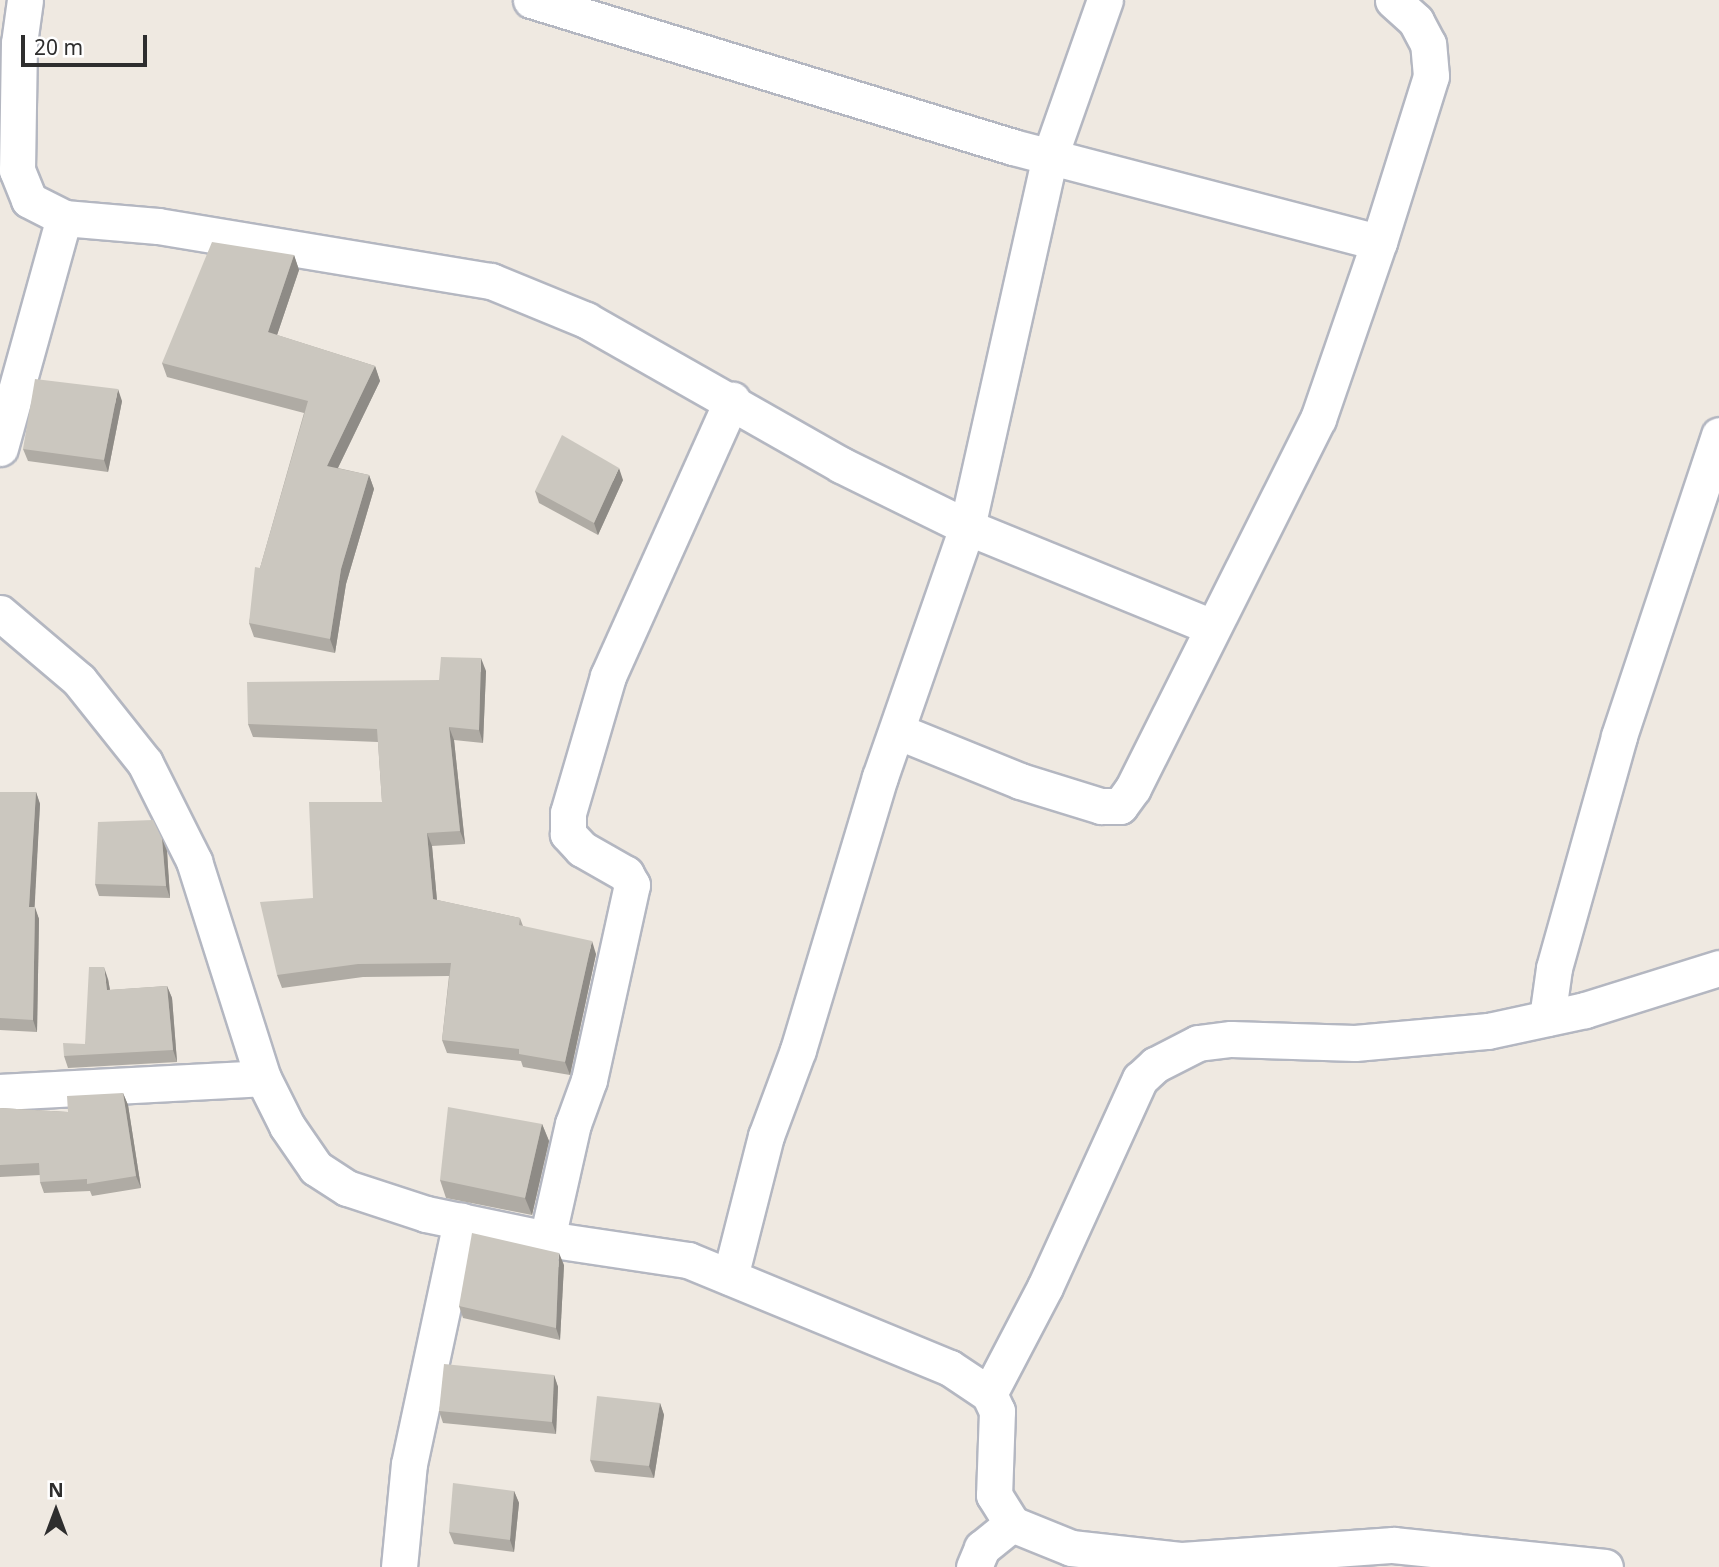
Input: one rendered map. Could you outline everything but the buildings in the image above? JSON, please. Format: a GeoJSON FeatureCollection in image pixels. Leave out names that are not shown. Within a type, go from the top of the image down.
{"type":"FeatureCollection","features":[{"type":"Feature","properties":{"kind":"street"},"geometry":{"type":"LineString","coordinates":[[25,0],[10,42],[17,170],[29,200],[64,218],[158,226],[491,281],[586,320],[732,400],[841,465],[967,527],[1212,627]]}},
{"type":"Feature","properties":{"kind":"street"},"geometry":{"type":"LineString","coordinates":[[531,0],[1050,156],[1379,242]]}},
{"type":"Feature","properties":{"kind":"street"},"geometry":{"type":"LineString","coordinates":[[730,1277],[766,1136],[798,1050],[897,731],[967,527],[1050,156],[1105,0]]}},
{"type":"Feature","properties":{"kind":"street"},"geometry":{"type":"LineString","coordinates":[[897,731],[1020,781],[1101,806],[1120,806],[1318,419],[1379,242],[1431,76],[1428,44],[1416,21],[1393,0]]}},
{"type":"Feature","properties":{"kind":"street"},"geometry":{"type":"LineString","coordinates":[[0,448],[64,218]]}},
{"type":"Feature","properties":{"kind":"street"},"geometry":{"type":"LineString","coordinates":[[547,1239],[573,1124],[589,1080],[632,885],[626,874],[582,849],[568,834],[568,813],[608,676],[732,400]]}},
{"type":"Feature","properties":{"kind":"street"},"geometry":{"type":"LineString","coordinates":[[1547,1018],[1563,932],[1619,736],[1719,435]]}},
{"type":"Feature","properties":{"kind":"street"},"geometry":{"type":"LineString","coordinates":[[0,613],[79,680],[145,764],[194,861],[263,1078],[287,1126],[316,1168],[347,1188],[461,1220],[547,1239],[688,1260],[950,1368],[989,1394],[997,1411],[994,1495],[1013,1524],[1071,1548],[1181,1564],[1393,1545],[1502,1562],[1605,1567]]}},
{"type":"Feature","properties":{"kind":"street"},"geometry":{"type":"LineString","coordinates":[[989,1394],[1045,1287],[1140,1079],[1155,1065],[1198,1043],[1231,1039],[1355,1043],[1428,1039],[1585,1010],[1719,968]]}},
{"type":"Feature","properties":{"kind":"street"},"geometry":{"type":"LineString","coordinates":[[0,1092],[263,1078]]}},
{"type":"Feature","properties":{"kind":"street"},"geometry":{"type":"LineString","coordinates":[[399,1567],[409,1464],[461,1220]]}},
{"type":"Feature","properties":{"kind":"street"},"geometry":{"type":"LineString","coordinates":[[974,1567],[982,1548],[1013,1524]]}}]}
